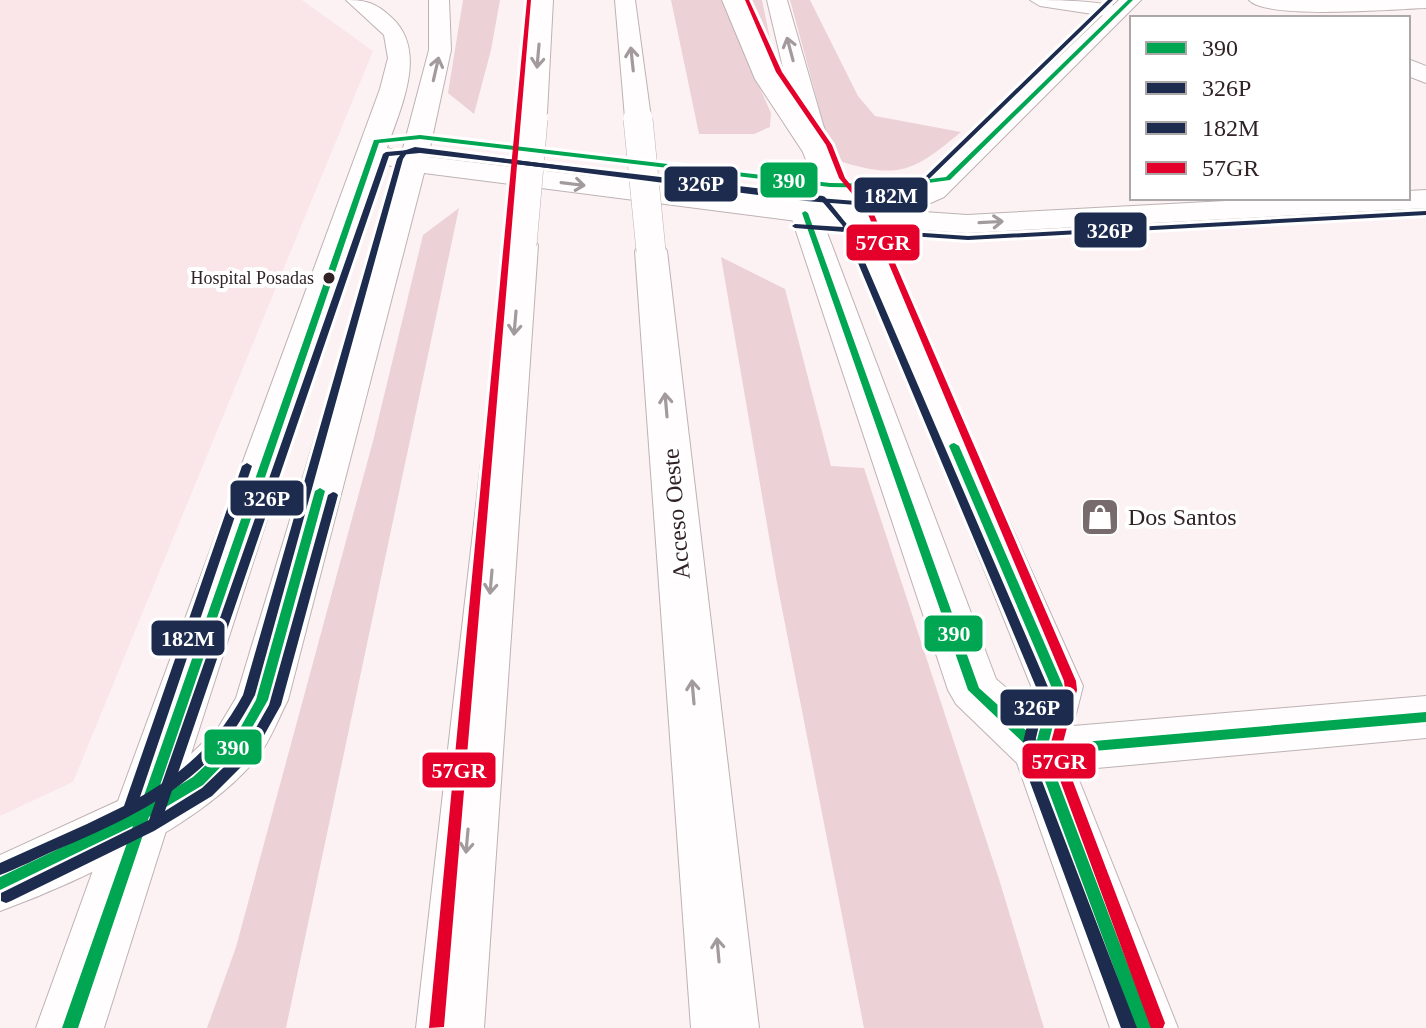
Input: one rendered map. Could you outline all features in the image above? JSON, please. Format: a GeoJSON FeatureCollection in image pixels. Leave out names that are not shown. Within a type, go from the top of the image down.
{"type":"FeatureCollection","features":[{"type":"Feature","properties":{"kind":"main road"},"geometry":{"type":"LineString","coordinates":[[70,1028],[374,146],[402,54],[397,37],[385,21],[356,0]]}},
{"type":"Feature","properties":{"kind":"main road"},"geometry":{"type":"LineString","coordinates":[[0,884],[142,815],[198,781],[238,742],[262,700],[416,150],[440,50],[439,0]]}},
{"type":"Feature","properties":{"kind":"main road"},"geometry":{"type":"LineString","coordinates":[[450,1028],[543,0]]}},
{"type":"Feature","properties":{"kind":"main road","name":"Acceso Oeste"},"geometry":{"type":"LineString","coordinates":[[625,0],[725,1028]]}},
{"type":"Feature","properties":{"kind":"main road"},"geometry":{"type":"LineString","coordinates":[[732,0],[767,79],[817,152]]}},
{"type":"Feature","properties":{"kind":"main road"},"geometry":{"type":"LineString","coordinates":[[777,0],[817,152],[817,199],[974,690],[1040,751],[1144,1028]]}},
{"type":"Feature","properties":{"kind":"main road"},"geometry":{"type":"LineString","coordinates":[[1040,0],[1125,6]]}},
{"type":"Feature","properties":{"kind":"main road"},"geometry":{"type":"LineString","coordinates":[[1259,0],[1300,6],[1426,2]]}},
{"type":"Feature","properties":{"kind":"main road"},"geometry":{"type":"LineString","coordinates":[[857,217],[915,202],[934,191],[1125,6]]}},
{"type":"Feature","properties":{"kind":"main road"},"geometry":{"type":"LineString","coordinates":[[1300,6],[1318,16]]}},
{"type":"Feature","properties":{"kind":"main road"},"geometry":{"type":"LineString","coordinates":[[374,146],[817,199],[948,179]]}},
{"type":"Feature","properties":{"kind":"main road"},"geometry":{"type":"LineString","coordinates":[[817,199],[857,217],[967,224],[1408,200]]}},
{"type":"Feature","properties":{"kind":"main road"},"geometry":{"type":"LineString","coordinates":[[857,217],[1057,686],[1040,751]]}},
{"type":"Feature","properties":{"kind":"main road"},"geometry":{"type":"LineString","coordinates":[[1040,751],[1426,717]]}},
{"type":"Feature","properties":{"kind":"shaded area","name":"Hospital Posadas"},"geometry":{"type":"Polygon","coordinates":[[[0,0],[302,0],[373,51],[73,782],[0,816],[0,0]]]}},
{"type":"Feature","properties":{"kind":"shaded area"},"geometry":{"type":"Polygon","coordinates":[[[463,0],[500,0],[474,114],[448,93],[463,0]]]}},
{"type":"Feature","properties":{"kind":"shaded area"},"geometry":{"type":"Polygon","coordinates":[[[671,0],[721,0],[771,113],[770,127],[754,134],[699,134],[671,0]]]}},
{"type":"Feature","properties":{"kind":"shaded area"},"geometry":{"type":"Polygon","coordinates":[[[745,0],[762,0],[779,82],[745,0]]]}},
{"type":"Feature","properties":{"kind":"shaded area"},"geometry":{"type":"Polygon","coordinates":[[[790,0],[810,0],[858,96],[875,116],[961,132],[931,156],[905,168],[877,170],[839,161],[826,133],[790,0]]]}},
{"type":"Feature","properties":{"kind":"shaded area"},"geometry":{"type":"Polygon","coordinates":[[[459,208],[286,1028],[207,1028],[236,947],[373,441],[423,235],[459,208]]]}},
{"type":"Feature","properties":{"kind":"shaded area"},"geometry":{"type":"Polygon","coordinates":[[[721,257],[785,289],[831,466],[864,468],[999,879],[1044,1028],[864,1028],[777,583],[721,257]]]}},
{"type":"Feature","properties":{"kind":"transit line","name":"57GR"},"geometry":{"type":"LineString","coordinates":[[436,1027],[529,0]]}},
{"type":"Feature","properties":{"kind":"transit line","name":"57GR"},"geometry":{"type":"LineString","coordinates":[[747,0],[779,72],[829,145],[842,178],[870,212],[1070,681],[1071,690],[1055,750],[1157,1023]]}},
{"type":"Feature","properties":{"kind":"transit line","name":"182M"},"geometry":{"type":"LineString","coordinates":[[0,869],[152,797],[205,757],[236,719],[249,695],[400,159],[405,152],[415,149],[806,199],[856,203],[884,198],[926,179],[1111,0]]}},
{"type":"Feature","properties":{"kind":"transit line","name":"390"},"geometry":{"type":"LineString","coordinates":[[376,141],[420,137],[830,185],[891,186],[948,179],[1131,0]]}},
{"type":"Feature","properties":{"kind":"transit line","name":"390"},"geometry":{"type":"LineString","coordinates":[[70,1028],[376,141]]}},
{"type":"Feature","properties":{"kind":"transit line","name":"326P"},"geometry":{"type":"LineString","coordinates":[[155,820],[386,154],[420,151],[823,198],[845,224],[1042,687],[1026,755],[1129,1028]]}},
{"type":"Feature","properties":{"kind":"transit line","name":"390"},"geometry":{"type":"LineString","coordinates":[[805,213],[974,690],[1040,751],[1144,1028]]}},
{"type":"Feature","properties":{"kind":"transit line","name":"326P"},"geometry":{"type":"LineString","coordinates":[[795,226],[968,238],[1426,213]]}},
{"type":"Feature","properties":{"kind":"transit line","name":"390"},"geometry":{"type":"LineString","coordinates":[[954,446],[1057,686],[1040,751]]}},
{"type":"Feature","properties":{"kind":"transit line","name":"182M"},"geometry":{"type":"LineString","coordinates":[[129,810],[247,466]]}},
{"type":"Feature","properties":{"kind":"transit line","name":"390"},"geometry":{"type":"LineString","coordinates":[[0,884],[142,815],[198,781],[238,742],[262,700],[320,491]]}},
{"type":"Feature","properties":{"kind":"transit line","name":"326P"},"geometry":{"type":"LineString","coordinates":[[6,897],[149,827],[207,792],[249,751],[275,705],[333,495]]}},
{"type":"Feature","properties":{"kind":"transit line","name":"390"},"geometry":{"type":"LineString","coordinates":[[1040,751],[1426,717]]}},
{"type":"Feature","properties":{"kind":"place","name":"Hospital Posadas"},"geometry":{"type":"Point","coordinates":[329,278]}},
{"type":"Feature","properties":{"kind":"place","name":"Dos Santos"},"geometry":{"type":"Point","coordinates":[1100,517]}}]}
